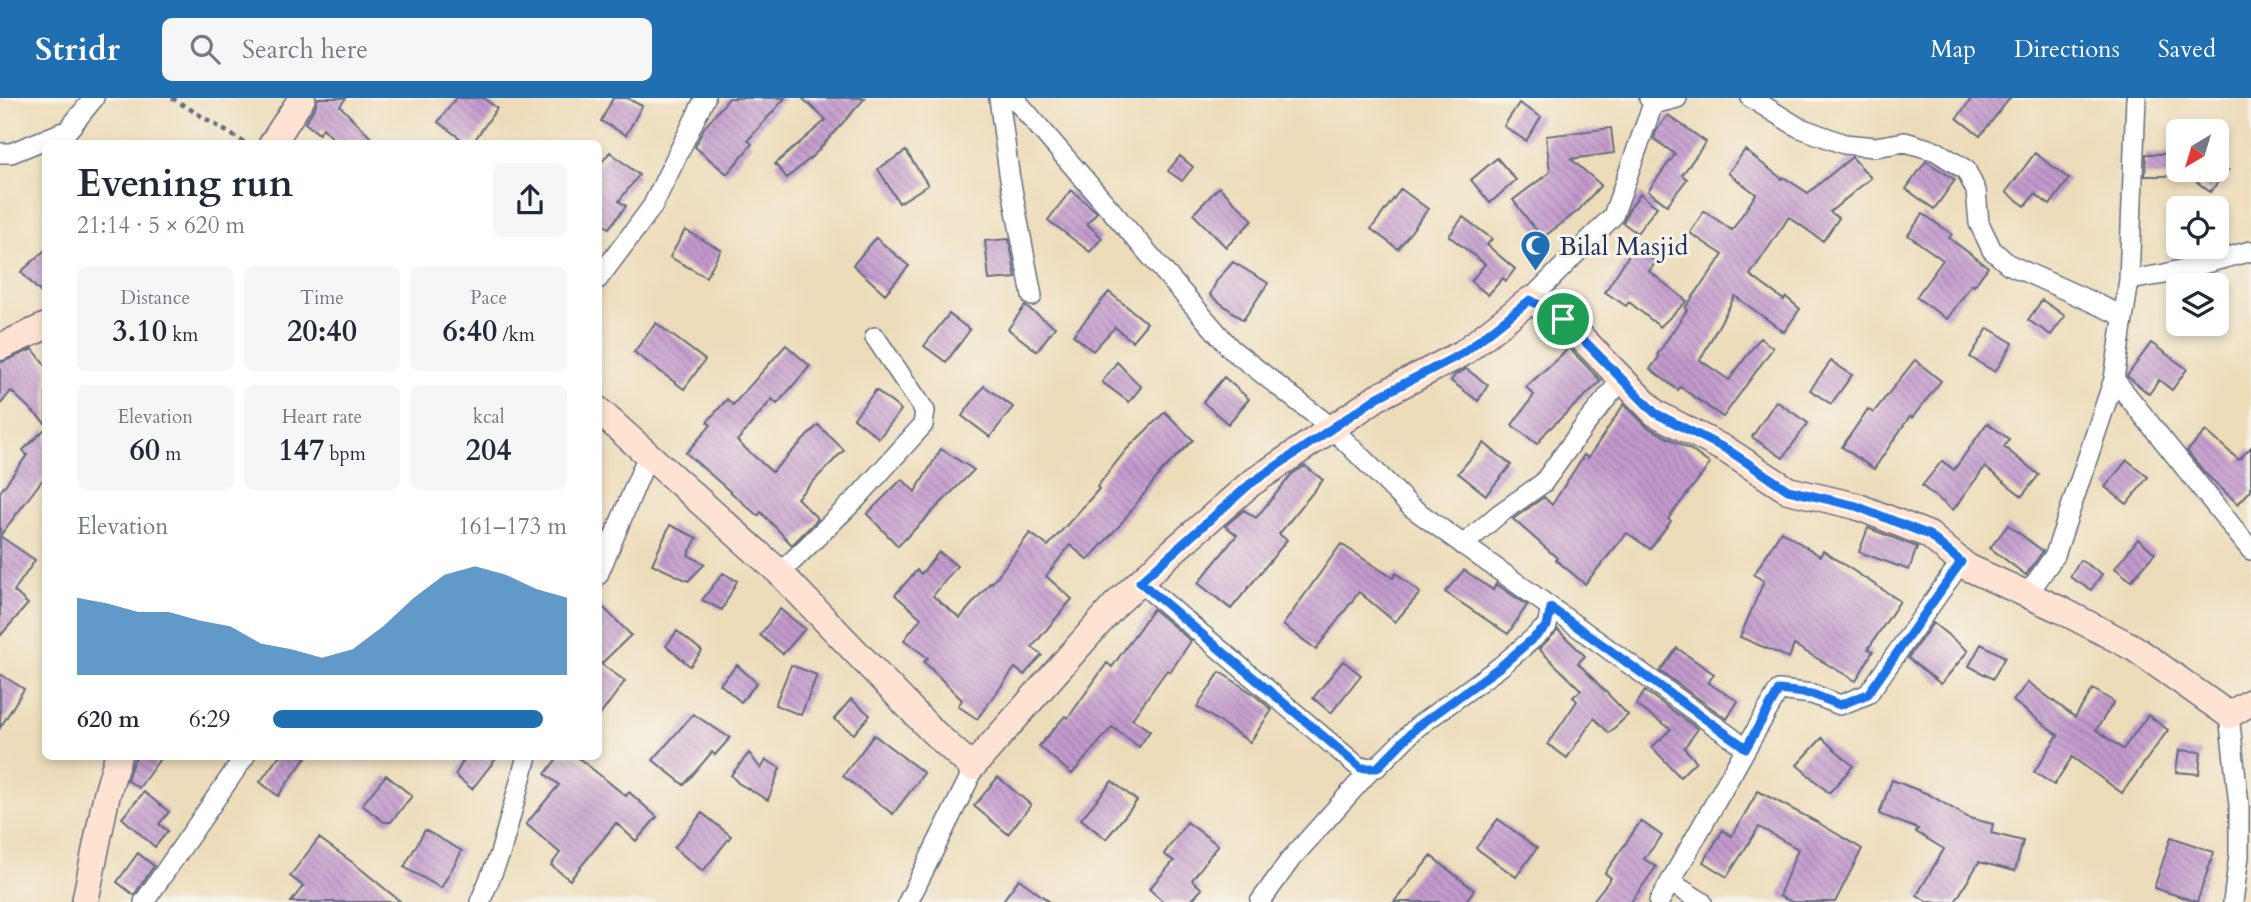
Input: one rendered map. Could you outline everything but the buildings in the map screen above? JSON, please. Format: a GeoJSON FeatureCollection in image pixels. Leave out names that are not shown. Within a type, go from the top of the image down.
{"type":"FeatureCollection","features":[{"type":"Feature","properties":{"kind":"main road"},"geometry":{"type":"LineString","coordinates":[[283,139],[302,98]]}},
{"type":"Feature","properties":{"kind":"main road"},"geometry":{"type":"LineString","coordinates":[[602,413],[780,573],[931,730],[972,767],[1115,605],[1250,484],[1378,397],[1463,353],[1530,300],[1563,319],[1655,413],[1728,450],[1788,490],[1856,506],[1929,535],[1967,567],[2134,648],[2240,709]]}},
{"type":"Feature","properties":{"kind":"main road"},"geometry":{"type":"LineString","coordinates":[[0,347],[42,329]]}},
{"type":"Feature","properties":{"kind":"main road"},"geometry":{"type":"LineString","coordinates":[[85,902],[106,798],[117,760]]}},
{"type":"Feature","properties":{"kind":"street"},"geometry":{"type":"LineString","coordinates":[[43,140],[68,130],[94,98]]}},
{"type":"Feature","properties":{"kind":"street"},"geometry":{"type":"LineString","coordinates":[[602,274],[652,207],[705,98]]}},
{"type":"Feature","properties":{"kind":"street"},"geometry":{"type":"LineString","coordinates":[[999,98],[1009,173],[1032,296]]}},
{"type":"Feature","properties":{"kind":"street"},"geometry":{"type":"LineString","coordinates":[[1014,98],[1231,349],[1332,428],[1411,507],[1746,748]]}},
{"type":"Feature","properties":{"kind":"street"},"geometry":{"type":"LineString","coordinates":[[1530,300],[1614,216],[1651,101],[1677,98]]}},
{"type":"Feature","properties":{"kind":"street"},"geometry":{"type":"LineString","coordinates":[[1751,98],[1798,127],[1844,144],[1875,147],[1905,142],[1936,151],[1966,170],[1976,191],[1979,223],[1992,250],[2008,264],[2123,316]]}},
{"type":"Feature","properties":{"kind":"street"},"geometry":{"type":"LineString","coordinates":[[2027,595],[2055,555],[2114,379],[2129,281],[2136,98]]}},
{"type":"Feature","properties":{"kind":"street"},"geometry":{"type":"LineString","coordinates":[[0,153],[11,153],[42,140]]}},
{"type":"Feature","properties":{"kind":"street"},"geometry":{"type":"LineString","coordinates":[[2129,281],[2251,251]]}},
{"type":"Feature","properties":{"kind":"street"},"geometry":{"type":"LineString","coordinates":[[780,573],[858,497],[923,425],[925,411],[875,337]]}},
{"type":"Feature","properties":{"kind":"street"},"geometry":{"type":"LineString","coordinates":[[2114,379],[2251,550]]}},
{"type":"Feature","properties":{"kind":"street"},"geometry":{"type":"LineString","coordinates":[[1463,545],[1499,514],[1543,483],[1622,380]]}},
{"type":"Feature","properties":{"kind":"street"},"geometry":{"type":"LineString","coordinates":[[602,565],[649,453]]}},
{"type":"Feature","properties":{"kind":"street"},"geometry":{"type":"LineString","coordinates":[[1659,902],[1779,690],[1812,694],[1840,705],[1868,694],[1961,562]]}},
{"type":"Feature","properties":{"kind":"street"},"geometry":{"type":"LineString","coordinates":[[1140,582],[1367,774],[1290,860],[1260,902]]}},
{"type":"Feature","properties":{"kind":"street"},"geometry":{"type":"LineString","coordinates":[[1361,768],[1377,768],[1417,727],[1510,658],[1547,626],[1551,608]]}},
{"type":"Feature","properties":{"kind":"street"},"geometry":{"type":"LineString","coordinates":[[2233,902],[2239,856],[2240,709]]}},
{"type":"Feature","properties":{"kind":"street"},"geometry":{"type":"LineString","coordinates":[[144,902],[242,760]]}},
{"type":"Feature","properties":{"kind":"street"},"geometry":{"type":"LineString","coordinates":[[480,902],[500,855],[526,760]]}},
{"type":"Feature","properties":{"kind":"street"},"geometry":{"type":"LineString","coordinates":[[908,902],[968,781],[972,767]]}},
{"type":"Feature","properties":{"kind":"street"},"geometry":{"type":"LineString","coordinates":[[1670,882],[1702,902]]}},
{"type":"Feature","properties":{"kind":"path"},"geometry":{"type":"LineString","coordinates":[[172,98],[240,140]]}},
{"type":"Feature","properties":{"kind":"place","name":"Bilal Masjid"},"geometry":{"type":"Point","coordinates":[1536,273]}},
{"type":"Feature","properties":{"kind":"route"},"geometry":{"type":"LineString","coordinates":[[1530,300],[1563,319],[1655,413],[1728,450],[1788,490],[1856,506],[1929,535],[1961,562],[1868,694],[1840,705],[1812,694],[1779,690],[1746,748],[1551,608],[1547,626],[1501,666],[1417,727],[1377,768],[1361,768],[1140,582],[1250,484],[1378,397],[1463,353],[1530,300]]}}]}
